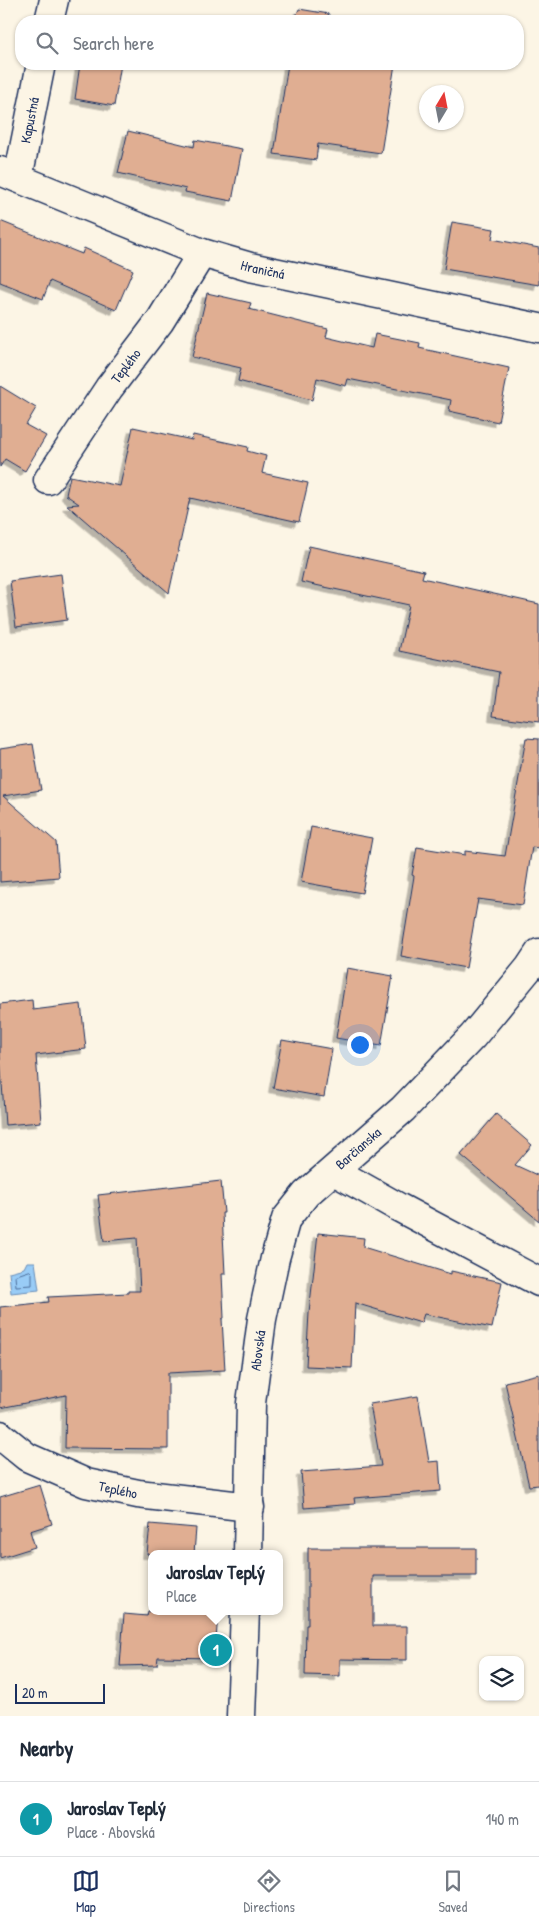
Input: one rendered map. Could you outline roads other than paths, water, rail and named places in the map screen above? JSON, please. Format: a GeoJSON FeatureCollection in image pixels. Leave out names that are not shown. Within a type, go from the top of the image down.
{"type":"FeatureCollection","features":[{"type":"Feature","properties":{"kind":"street"},"geometry":{"type":"LineString","coordinates":[[51,15],[54,0]]}},
{"type":"Feature","properties":{"kind":"street","name":"Kapustná"},"geometry":{"type":"LineString","coordinates":[[9,175],[39,70]]}},
{"type":"Feature","properties":{"kind":"street","name":"Hraničná"},"geometry":{"type":"LineString","coordinates":[[9,175],[202,253],[250,267],[539,328]]}},
{"type":"Feature","properties":{"kind":"street","name":"Teplého"},"geometry":{"type":"LineString","coordinates":[[48,480],[109,388],[160,322],[202,253]]}},
{"type":"Feature","properties":{"kind":"street","name":"Barčianska"},"geometry":{"type":"LineString","coordinates":[[539,953],[529,968],[473,1036],[403,1108],[334,1171],[398,1208],[539,1282]]}},
{"type":"Feature","properties":{"kind":"street","name":"Abovská"},"geometry":{"type":"LineString","coordinates":[[248,1550],[251,1403],[262,1319],[275,1258],[286,1219],[306,1194],[334,1171]]}},
{"type":"Feature","properties":{"kind":"street","name":"Teplého"},"geometry":{"type":"LineString","coordinates":[[0,1435],[27,1457],[86,1483],[138,1494],[250,1507]]}},
{"type":"Feature","properties":{"kind":"street"},"geometry":{"type":"LineString","coordinates":[[240,1716],[245,1615]]}},
{"type":"Feature","properties":{"kind":"water"},"geometry":{"type":"Polygon","coordinates":[[[27,1262],[35,1262],[39,1290],[11,1293],[9,1272],[24,1268],[27,1262]]]}},
{"type":"Feature","properties":{"kind":"place","name":"Jaroslav Teplý"},"geometry":{"type":"Point","coordinates":[216,1650]}}]}
